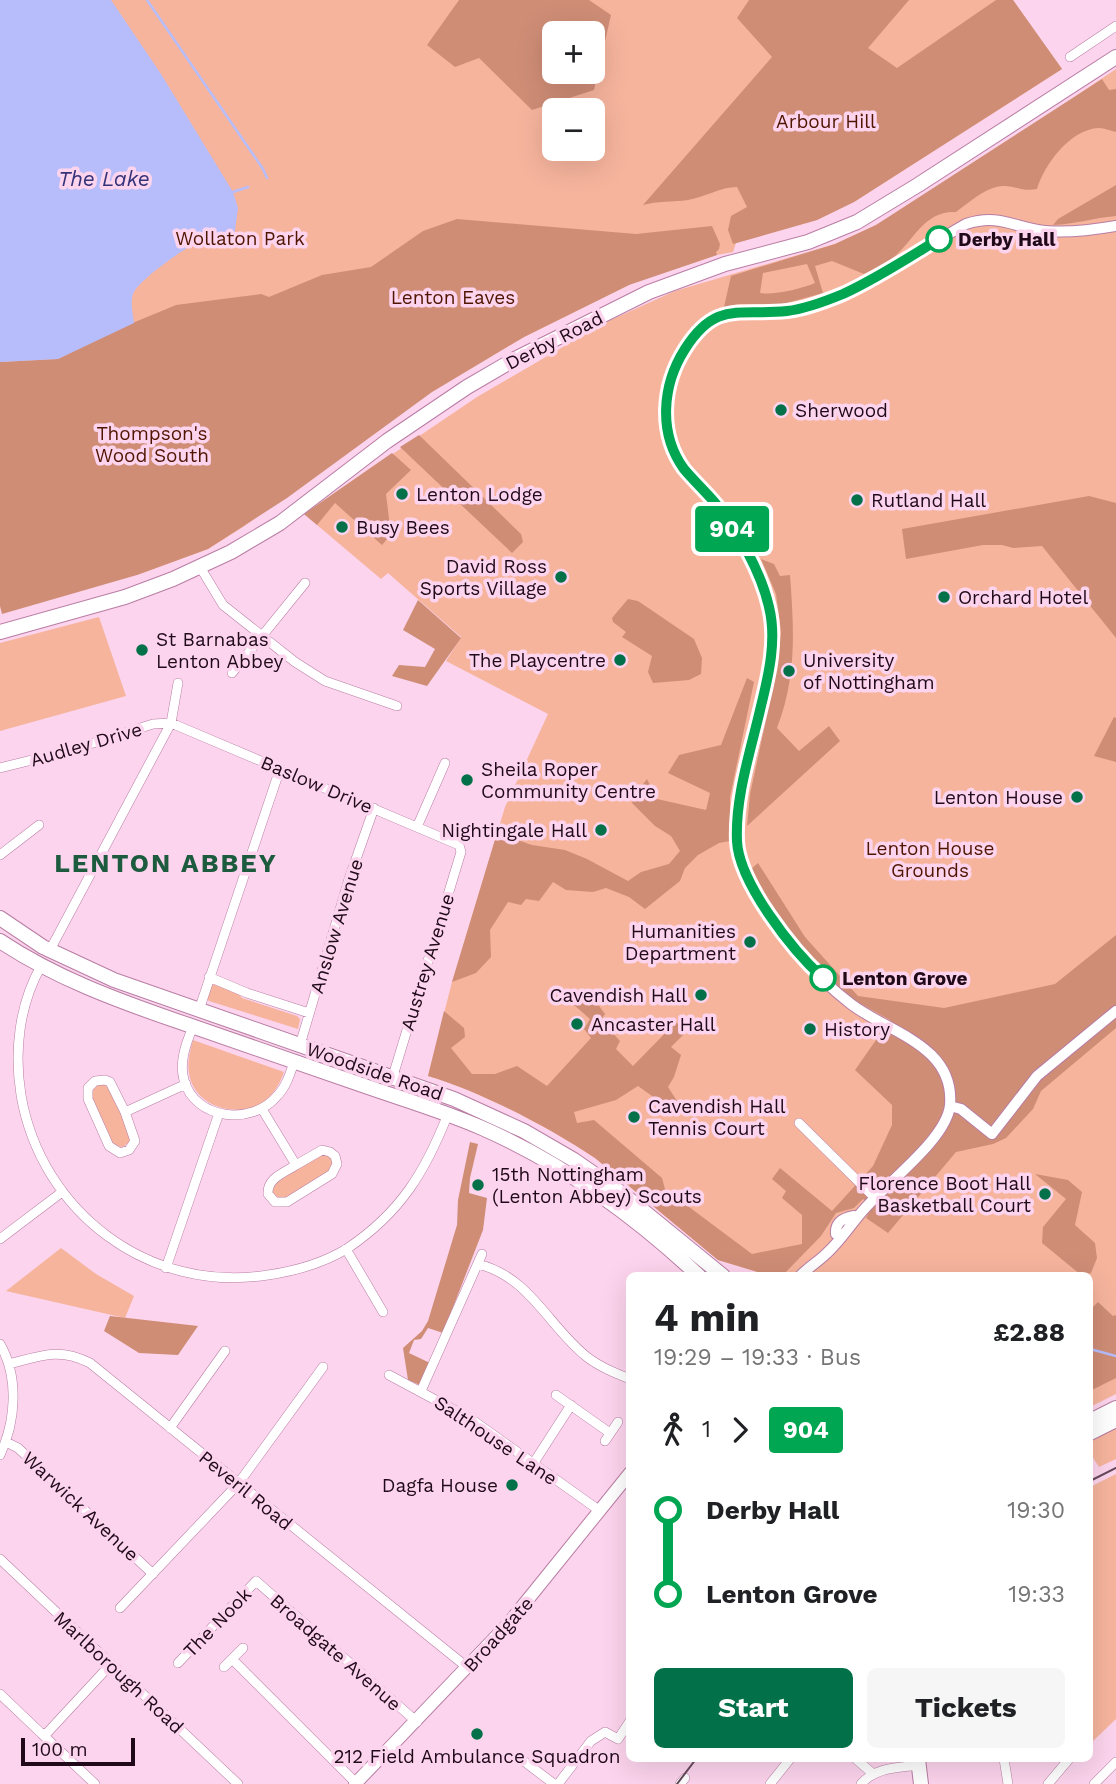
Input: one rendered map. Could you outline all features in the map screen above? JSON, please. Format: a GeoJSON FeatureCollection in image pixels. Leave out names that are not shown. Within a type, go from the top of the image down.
{"type":"FeatureCollection","features":[{"type":"Feature","properties":{"kind":"main road","name":"Derby Road"},"geometry":{"type":"LineString","coordinates":[[0,632],[125,597],[200,567],[262,535],[435,407],[503,366],[620,305],[687,277],[808,242],[857,222],[1116,57]]}},
{"type":"Feature","properties":{"kind":"main road","name":"Woodside Road"},"geometry":{"type":"LineString","coordinates":[[0,918],[26,938],[114,980],[393,1076],[454,1099],[524,1131],[574,1160],[620,1192],[718,1272]]}},
{"type":"Feature","properties":{"kind":"main road","name":"Woodside Road"},"geometry":{"type":"LineString","coordinates":[[0,941],[41,966],[141,1008],[448,1114],[517,1144],[584,1182],[659,1238],[695,1272]]}},
{"type":"Feature","properties":{"kind":"main road"},"geometry":{"type":"LineString","coordinates":[[295,1062],[300,1045]]}},
{"type":"Feature","properties":{"kind":"main road"},"geometry":{"type":"LineString","coordinates":[[448,1114],[454,1099]]}},
{"type":"Feature","properties":{"kind":"main road"},"geometry":{"type":"LineString","coordinates":[[1093,1420],[1116,1408]]}},
{"type":"Feature","properties":{"kind":"main road"},"geometry":{"type":"LineString","coordinates":[[1093,1432],[1116,1420]]}},
{"type":"Feature","properties":{"kind":"main road","name":"Broadgate"},"geometry":{"type":"LineString","coordinates":[[356,1783],[417,1722],[525,1605],[626,1478]]}},
{"type":"Feature","properties":{"kind":"main road"},"geometry":{"type":"LineString","coordinates":[[918,1762],[921,1784]]}},
{"type":"Feature","properties":{"kind":"street"},"geometry":{"type":"LineString","coordinates":[[1070,57],[1116,26]]}},
{"type":"Feature","properties":{"kind":"street"},"geometry":{"type":"LineString","coordinates":[[804,1272],[840,1228],[875,1198],[933,1140],[950,1106],[946,1078],[929,1052],[905,1034],[850,1003],[809,966],[766,910],[746,871],[738,849],[738,819],[743,785],[768,680],[772,617],[761,578],[748,554],[717,505],[677,458],[667,425],[667,390],[671,375],[686,346],[705,326],[721,316],[742,310],[791,310],[842,294],[966,224],[999,219],[1043,231],[1059,232],[1116,226]]}},
{"type":"Feature","properties":{"kind":"street"},"geometry":{"type":"LineString","coordinates":[[200,567],[223,605],[319,677],[376,704],[397,706]]}},
{"type":"Feature","properties":{"kind":"street"},"geometry":{"type":"LineString","coordinates":[[232,673],[305,583]]}},
{"type":"Feature","properties":{"kind":"street"},"geometry":{"type":"LineString","coordinates":[[50,950],[171,723],[178,683]]}},
{"type":"Feature","properties":{"kind":"street","name":"Audley Drive"},"geometry":{"type":"LineString","coordinates":[[0,768],[68,751],[153,724],[171,723]]}},
{"type":"Feature","properties":{"kind":"street","name":"Baslow Drive"},"geometry":{"type":"LineString","coordinates":[[171,723],[461,847]]}},
{"type":"Feature","properties":{"kind":"street"},"geometry":{"type":"LineString","coordinates":[[417,827],[444,763]]}},
{"type":"Feature","properties":{"kind":"street"},"geometry":{"type":"LineString","coordinates":[[199,1010],[280,769]]}},
{"type":"Feature","properties":{"kind":"street","name":"Anslow Avenue"},"geometry":{"type":"LineString","coordinates":[[300,1045],[349,879],[374,808]]}},
{"type":"Feature","properties":{"kind":"street"},"geometry":{"type":"LineString","coordinates":[[0,855],[38,825]]}},
{"type":"Feature","properties":{"kind":"street","name":"Austrey Avenue"},"geometry":{"type":"LineString","coordinates":[[393,1076],[461,847]]}},
{"type":"Feature","properties":{"kind":"street"},"geometry":{"type":"LineString","coordinates":[[41,966],[23,1016],[18,1046],[18,1073],[29,1127],[37,1150],[62,1192],[87,1219],[140,1257],[166,1268],[210,1277],[258,1277],[300,1269],[346,1249],[383,1220],[404,1197],[430,1158],[448,1114]]}},
{"type":"Feature","properties":{"kind":"street","name":"Woodside Road"},"geometry":{"type":"LineString","coordinates":[[209,977],[241,988],[247,993],[309,1013]]}},
{"type":"Feature","properties":{"kind":"street"},"geometry":{"type":"LineString","coordinates":[[950,1106],[961,1109],[992,1134],[1037,1076],[1116,1011]]}},
{"type":"Feature","properties":{"kind":"street"},"geometry":{"type":"LineString","coordinates":[[193,1027],[184,1052],[186,1084],[197,1101],[219,1113],[242,1115],[262,1109],[283,1088],[295,1062]]}},
{"type":"Feature","properties":{"kind":"street"},"geometry":{"type":"LineString","coordinates":[[95,1080],[110,1082],[125,1112],[135,1141],[129,1150],[120,1153],[109,1146],[88,1098],[88,1088],[95,1080]]}},
{"type":"Feature","properties":{"kind":"street"},"geometry":{"type":"LineString","coordinates":[[125,1112],[186,1084]]}},
{"type":"Feature","properties":{"kind":"street"},"geometry":{"type":"LineString","coordinates":[[262,1109],[296,1166]]}},
{"type":"Feature","properties":{"kind":"street"},"geometry":{"type":"LineString","coordinates":[[166,1268],[219,1113]]}},
{"type":"Feature","properties":{"kind":"street"},"geometry":{"type":"LineString","coordinates":[[799,1123],[875,1198]]}},
{"type":"Feature","properties":{"kind":"street"},"geometry":{"type":"LineString","coordinates":[[322,1150],[333,1154],[337,1164],[332,1174],[287,1202],[275,1202],[268,1194],[269,1185],[274,1178],[296,1166],[322,1150]]}},
{"type":"Feature","properties":{"kind":"street"},"geometry":{"type":"LineString","coordinates":[[0,1239],[62,1192]]}},
{"type":"Feature","properties":{"kind":"street"},"geometry":{"type":"LineString","coordinates":[[811,1265],[826,1255],[857,1215]]}},
{"type":"Feature","properties":{"kind":"street"},"geometry":{"type":"LineString","coordinates":[[346,1249],[383,1312]]}},
{"type":"Feature","properties":{"kind":"street"},"geometry":{"type":"LineString","coordinates":[[421,1391],[480,1259],[518,1283],[587,1357],[626,1378]]}},
{"type":"Feature","properties":{"kind":"street"},"geometry":{"type":"LineString","coordinates":[[0,1344],[9,1364],[13,1392],[6,1443],[0,1455]]}},
{"type":"Feature","properties":{"kind":"street"},"geometry":{"type":"LineString","coordinates":[[170,1428],[225,1351]]}},
{"type":"Feature","properties":{"kind":"street","name":"Peveril Road"},"geometry":{"type":"LineString","coordinates":[[9,1364],[56,1353],[71,1354],[90,1363],[468,1668]]}},
{"type":"Feature","properties":{"kind":"street"},"geometry":{"type":"LineString","coordinates":[[120,1608],[238,1484],[323,1367]]}},
{"type":"Feature","properties":{"kind":"street","name":"Salthouse Lane"},"geometry":{"type":"LineString","coordinates":[[389,1375],[471,1419],[600,1511]]}},
{"type":"Feature","properties":{"kind":"street"},"geometry":{"type":"LineString","coordinates":[[0,1393],[13,1392]]}},
{"type":"Feature","properties":{"kind":"street"},"geometry":{"type":"LineString","coordinates":[[556,1395],[608,1437],[618,1422]]}},
{"type":"Feature","properties":{"kind":"street"},"geometry":{"type":"LineString","coordinates":[[533,1464],[571,1405]]}},
{"type":"Feature","properties":{"kind":"street","name":"Warwick Avenue"},"geometry":{"type":"LineString","coordinates":[[6,1443],[18,1448],[153,1574]]}},
{"type":"Feature","properties":{"kind":"street","name":"Marlborough Road"},"geometry":{"type":"LineString","coordinates":[[0,1559],[237,1784]]}},
{"type":"Feature","properties":{"kind":"street","name":"The Nook"},"geometry":{"type":"LineString","coordinates":[[178,1663],[256,1581]]}},
{"type":"Feature","properties":{"kind":"street","name":"Broadgate Avenue"},"geometry":{"type":"LineString","coordinates":[[256,1581],[417,1722]]}},
{"type":"Feature","properties":{"kind":"street"},"geometry":{"type":"LineString","coordinates":[[225,1667],[243,1648]]}},
{"type":"Feature","properties":{"kind":"street"},"geometry":{"type":"LineString","coordinates":[[232,1659],[356,1783]]}},
{"type":"Feature","properties":{"kind":"street"},"geometry":{"type":"LineString","coordinates":[[42,1734],[50,1732],[111,1664]]}},
{"type":"Feature","properties":{"kind":"street"},"geometry":{"type":"LineString","coordinates":[[0,1694],[94,1784]]}},
{"type":"Feature","properties":{"kind":"street"},"geometry":{"type":"LineString","coordinates":[[517,1756],[556,1784],[591,1741],[605,1732],[618,1739],[626,1727]]}},
{"type":"Feature","properties":{"kind":"street"},"geometry":{"type":"LineString","coordinates":[[770,1784],[788,1762]]}},
{"type":"Feature","properties":{"kind":"street"},"geometry":{"type":"LineString","coordinates":[[859,1762],[872,1773]]}},
{"type":"Feature","properties":{"kind":"street"},"geometry":{"type":"LineString","coordinates":[[861,1784],[872,1773],[918,1762]]}},
{"type":"Feature","properties":{"kind":"street"},"geometry":{"type":"LineString","coordinates":[[1004,1762],[1007,1784]]}},
{"type":"Feature","properties":{"kind":"street"},"geometry":{"type":"LineString","coordinates":[[1048,1784],[1066,1762]]}},
{"type":"Feature","properties":{"kind":"street"},"geometry":{"type":"LineString","coordinates":[[1094,1784],[1116,1762]]}},
{"type":"Feature","properties":{"kind":"green space","name":"Wollaton Park"},"geometry":{"type":"Polygon","coordinates":[[[0,0],[1013,0],[1062,69],[854,202],[817,220],[736,243],[733,252],[633,283],[524,337],[430,393],[243,527],[208,549],[137,575],[0,566],[0,0]]]}},
{"type":"Feature","properties":{"kind":"green space"},"geometry":{"type":"Polygon","coordinates":[[[459,0],[589,0],[611,15],[605,41],[605,21],[542,21],[542,84],[595,84],[594,90],[569,98],[542,98],[542,107],[532,110],[479,58],[455,67],[427,45],[459,0]]]}},
{"type":"Feature","properties":{"kind":"green space","name":"Arbour Hill"},"geometry":{"type":"Polygon","coordinates":[[[749,0],[909,0],[868,48],[897,68],[996,0],[1013,0],[1062,69],[854,202],[817,220],[733,244],[728,230],[731,216],[747,207],[737,187],[688,200],[643,205],[772,57],[737,18],[749,0]]]}},
{"type":"Feature","properties":{"kind":"green space","name":"University of Nottingham"},"geometry":{"type":"Polygon","coordinates":[[[1116,69],[1116,1394],[1093,1406],[1093,1272],[758,1272],[718,1260],[577,1146],[492,1101],[428,1076],[452,982],[505,807],[548,714],[446,661],[461,637],[388,573],[381,579],[304,514],[477,397],[604,323],[675,291],[835,244],[876,225],[976,163],[1116,69]]]}},
{"type":"Feature","properties":{"kind":"green space"},"geometry":{"type":"Polygon","coordinates":[[[1102,79],[1109,90],[1116,89],[1116,132],[1101,128],[1088,130],[1068,141],[1052,159],[1037,189],[1002,186],[978,196],[956,212],[936,216],[921,227],[894,257],[864,274],[832,261],[815,266],[823,293],[783,304],[739,304],[724,307],[731,276],[835,244],[876,225],[1102,79]],[[807,264],[763,273],[760,293],[788,291],[815,283],[807,264]]]}},
{"type":"Feature","properties":{"kind":"green space"},"geometry":{"type":"Polygon","coordinates":[[[1116,185],[1116,216],[1053,225],[1058,219],[1116,185]]]}},
{"type":"Feature","properties":{"kind":"green space","name":"Thompson's Wood South"},"geometry":{"type":"Polygon","coordinates":[[[457,219],[636,234],[712,226],[720,244],[717,255],[629,285],[524,337],[432,392],[287,498],[208,549],[137,575],[2,614],[0,362],[58,359],[118,329],[176,305],[261,294],[269,297],[322,275],[371,267],[423,231],[457,219]]]}},
{"type":"Feature","properties":{"kind":"green space"},"geometry":{"type":"Polygon","coordinates":[[[419,435],[521,534],[523,542],[512,553],[400,447],[419,435]]]}},
{"type":"Feature","properties":{"kind":"green space"},"geometry":{"type":"Polygon","coordinates":[[[392,453],[411,470],[386,494],[393,532],[382,545],[335,503],[317,525],[304,514],[392,453]]]}},
{"type":"Feature","properties":{"kind":"green space"},"geometry":{"type":"Polygon","coordinates":[[[1089,496],[1116,503],[1116,638],[1042,546],[1013,548],[983,545],[906,559],[902,529],[1089,496]]]}},
{"type":"Feature","properties":{"kind":"green space"},"geometry":{"type":"Polygon","coordinates":[[[761,559],[774,564],[780,576],[790,575],[793,634],[791,671],[777,728],[799,751],[829,726],[840,741],[747,826],[750,794],[774,683],[781,632],[776,594],[761,559]]]}},
{"type":"Feature","properties":{"kind":"green space"},"geometry":{"type":"Polygon","coordinates":[[[628,599],[638,601],[694,639],[702,658],[701,674],[689,680],[653,683],[648,672],[652,656],[622,637],[626,632],[613,622],[612,618],[628,599]]]}},
{"type":"Feature","properties":{"kind":"green space"},"geometry":{"type":"Polygon","coordinates":[[[418,600],[461,638],[427,686],[392,676],[399,665],[425,667],[435,649],[403,630],[418,600]]]}},
{"type":"Feature","properties":{"kind":"green space"},"geometry":{"type":"Polygon","coordinates":[[[99,617],[126,696],[0,731],[0,643],[99,617]]]}},
{"type":"Feature","properties":{"kind":"green space"},"geometry":{"type":"Polygon","coordinates":[[[747,678],[754,682],[730,797],[730,841],[719,843],[698,855],[685,868],[680,881],[645,909],[629,897],[606,888],[593,892],[566,890],[553,882],[539,901],[526,899],[521,905],[508,902],[490,930],[491,957],[476,973],[452,982],[497,833],[532,845],[565,850],[628,881],[641,872],[669,864],[680,851],[671,836],[655,826],[632,803],[634,796],[647,779],[657,799],[706,810],[710,793],[668,773],[679,755],[721,745],[747,678]]]}},
{"type":"Feature","properties":{"kind":"green space"},"geometry":{"type":"Polygon","coordinates":[[[1114,717],[1116,718],[1116,762],[1094,756],[1114,717]]]}},
{"type":"Feature","properties":{"kind":"green space"},"geometry":{"type":"Polygon","coordinates":[[[758,863],[805,937],[858,996],[944,1008],[1055,984],[1116,935],[1116,1028],[1041,1091],[1033,1109],[1006,1138],[993,1144],[956,1152],[888,1233],[866,1218],[871,1207],[863,1199],[854,1208],[836,1213],[821,1236],[786,1272],[758,1272],[718,1260],[577,1146],[492,1101],[428,1076],[444,1011],[464,1028],[465,1037],[451,1048],[472,1074],[495,1074],[517,1066],[547,1086],[591,1038],[584,1029],[590,1019],[574,1005],[580,995],[592,999],[605,1014],[601,1020],[620,1041],[616,1049],[633,1066],[676,1022],[686,1032],[671,1047],[681,1055],[668,1087],[677,1101],[666,1106],[638,1086],[616,1100],[574,1112],[577,1123],[594,1120],[662,1178],[665,1189],[752,1254],[802,1244],[802,1215],[782,1198],[786,1191],[772,1179],[780,1168],[832,1211],[873,1166],[892,1125],[892,1105],[855,1070],[890,1020],[852,999],[831,983],[767,903],[750,870],[758,863]]]}},
{"type":"Feature","properties":{"kind":"green space"},"geometry":{"type":"Polygon","coordinates":[[[212,984],[237,992],[242,998],[297,1016],[300,1019],[298,1029],[209,1001],[207,999],[212,984]]]}},
{"type":"Feature","properties":{"kind":"green space"},"geometry":{"type":"Polygon","coordinates":[[[193,1040],[284,1072],[282,1078],[269,1098],[259,1105],[232,1110],[212,1104],[197,1092],[189,1073],[193,1040]]]}},
{"type":"Feature","properties":{"kind":"green space"},"geometry":{"type":"Polygon","coordinates":[[[99,1084],[109,1088],[130,1135],[130,1141],[123,1147],[113,1146],[91,1095],[99,1084]]]}},
{"type":"Feature","properties":{"kind":"green space"},"geometry":{"type":"Polygon","coordinates":[[[470,1142],[478,1144],[469,1193],[487,1198],[483,1230],[443,1333],[428,1328],[421,1339],[414,1340],[409,1353],[430,1363],[420,1385],[408,1380],[403,1348],[422,1331],[428,1321],[457,1225],[458,1200],[470,1142]]]}},
{"type":"Feature","properties":{"kind":"green space"},"geometry":{"type":"Polygon","coordinates":[[[327,1154],[332,1159],[333,1169],[286,1199],[278,1199],[271,1191],[273,1183],[320,1155],[327,1154]]]}},
{"type":"Feature","properties":{"kind":"green space"},"geometry":{"type":"Polygon","coordinates":[[[1035,1174],[1068,1180],[1082,1192],[1075,1225],[1095,1243],[1097,1258],[1091,1272],[1077,1272],[1042,1243],[1043,1227],[1066,1199],[1035,1174]]]}},
{"type":"Feature","properties":{"kind":"green space"},"geometry":{"type":"Polygon","coordinates":[[[61,1248],[96,1274],[134,1296],[125,1318],[6,1291],[61,1248]]]}},
{"type":"Feature","properties":{"kind":"green space"},"geometry":{"type":"Polygon","coordinates":[[[1098,1302],[1113,1316],[1116,1315],[1116,1378],[1093,1390],[1093,1307],[1098,1302]]]}},
{"type":"Feature","properties":{"kind":"green space"},"geometry":{"type":"Polygon","coordinates":[[[110,1316],[198,1326],[178,1355],[139,1353],[104,1331],[110,1316]]]}},
{"type":"Feature","properties":{"kind":"green space"},"geometry":{"type":"Polygon","coordinates":[[[1116,1424],[1116,1459],[1099,1467],[1093,1458],[1093,1436],[1116,1424]]]}},
{"type":"Feature","properties":{"kind":"green space"},"geometry":{"type":"Polygon","coordinates":[[[1116,1474],[1116,1719],[1093,1741],[1093,1486],[1116,1474]]]}},
{"type":"Feature","properties":{"kind":"water","name":"The Lake"},"geometry":{"type":"Polygon","coordinates":[[[0,0],[111,0],[161,74],[233,192],[238,208],[233,245],[204,238],[187,248],[137,288],[132,301],[134,323],[58,359],[0,362],[0,0]]]}},
{"type":"Feature","properties":{"kind":"waterway"},"geometry":{"type":"LineString","coordinates":[[147,0],[267,178]]}},
{"type":"Feature","properties":{"kind":"waterway"},"geometry":{"type":"LineString","coordinates":[[233,192],[248,187]]}},
{"type":"Feature","properties":{"kind":"waterway"},"geometry":{"type":"LineString","coordinates":[[1093,1350],[1116,1356]]}},
{"type":"Feature","properties":{"kind":"tram line"},"geometry":{"type":"LineString","coordinates":[[1093,1480],[1116,1468]]}},
{"type":"Feature","properties":{"kind":"tram line"},"geometry":{"type":"LineString","coordinates":[[677,1784],[694,1762]]}},
{"type":"Feature","properties":{"kind":"bus line","name":"904"},"geometry":{"type":"LineString","coordinates":[[823,978],[809,966],[766,910],[753,887],[738,849],[738,819],[743,785],[768,680],[772,617],[761,578],[748,554],[717,505],[677,458],[667,425],[666,396],[671,375],[686,346],[705,326],[726,313],[742,310],[791,310],[842,294],[939,239]]}},
{"type":"Feature","properties":{"kind":"place","name":"Derby Hall"},"geometry":{"type":"Point","coordinates":[939,239]}},
{"type":"Feature","properties":{"kind":"place","name":"Sherwood"},"geometry":{"type":"Point","coordinates":[781,410]}},
{"type":"Feature","properties":{"kind":"place","name":"Lenton Lodge"},"geometry":{"type":"Point","coordinates":[402,494]}},
{"type":"Feature","properties":{"kind":"place","name":"Rutland Hall"},"geometry":{"type":"Point","coordinates":[857,500]}},
{"type":"Feature","properties":{"kind":"place","name":"Busy Bees"},"geometry":{"type":"Point","coordinates":[342,527]}},
{"type":"Feature","properties":{"kind":"place","name":"David Ross Sports Village"},"geometry":{"type":"Point","coordinates":[561,577]}},
{"type":"Feature","properties":{"kind":"place","name":"Orchard Hotel"},"geometry":{"type":"Point","coordinates":[944,597]}},
{"type":"Feature","properties":{"kind":"place","name":"St Barnabas Lenton Abbey"},"geometry":{"type":"Point","coordinates":[142,650]}},
{"type":"Feature","properties":{"kind":"place","name":"The Playcentre"},"geometry":{"type":"Point","coordinates":[620,660]}},
{"type":"Feature","properties":{"kind":"place","name":"University of Nottingham"},"geometry":{"type":"Point","coordinates":[789,671]}},
{"type":"Feature","properties":{"kind":"place","name":"Sheila Roper Community Centre"},"geometry":{"type":"Point","coordinates":[467,780]}},
{"type":"Feature","properties":{"kind":"place","name":"Lenton House"},"geometry":{"type":"Point","coordinates":[1077,797]}},
{"type":"Feature","properties":{"kind":"place","name":"Nightingale Hall"},"geometry":{"type":"Point","coordinates":[601,830]}},
{"type":"Feature","properties":{"kind":"place","name":"Humanities Department"},"geometry":{"type":"Point","coordinates":[750,942]}},
{"type":"Feature","properties":{"kind":"place","name":"Lenton Grove"},"geometry":{"type":"Point","coordinates":[823,978]}},
{"type":"Feature","properties":{"kind":"place","name":"Cavendish Hall"},"geometry":{"type":"Point","coordinates":[701,995]}},
{"type":"Feature","properties":{"kind":"place","name":"Ancaster Hall"},"geometry":{"type":"Point","coordinates":[577,1024]}},
{"type":"Feature","properties":{"kind":"place","name":"History"},"geometry":{"type":"Point","coordinates":[810,1029]}},
{"type":"Feature","properties":{"kind":"place","name":"Cavendish Hall Tennis Court"},"geometry":{"type":"Point","coordinates":[634,1117]}},
{"type":"Feature","properties":{"kind":"place","name":"15th Nottingham (Lenton Abbey) Scouts"},"geometry":{"type":"Point","coordinates":[478,1185]}},
{"type":"Feature","properties":{"kind":"place","name":"Florence Boot Hall Basketball Court"},"geometry":{"type":"Point","coordinates":[1045,1194]}},
{"type":"Feature","properties":{"kind":"place","name":"Dagfa House"},"geometry":{"type":"Point","coordinates":[512,1485]}},
{"type":"Feature","properties":{"kind":"place","name":"212 Field Ambulance Squadron"},"geometry":{"type":"Point","coordinates":[477,1734]}},
{"type":"Feature","properties":{"kind":"district","name":"LENTON ABBEY"},"geometry":{"type":"Point","coordinates":[166,863]}},
{"type":"Feature","properties":{"kind":"park label","name":"Lenton Eaves"},"geometry":{"type":"Point","coordinates":[453,297]}},
{"type":"Feature","properties":{"kind":"park label","name":"Lenton House Grounds"},"geometry":{"type":"Point","coordinates":[930,859]}}]}
